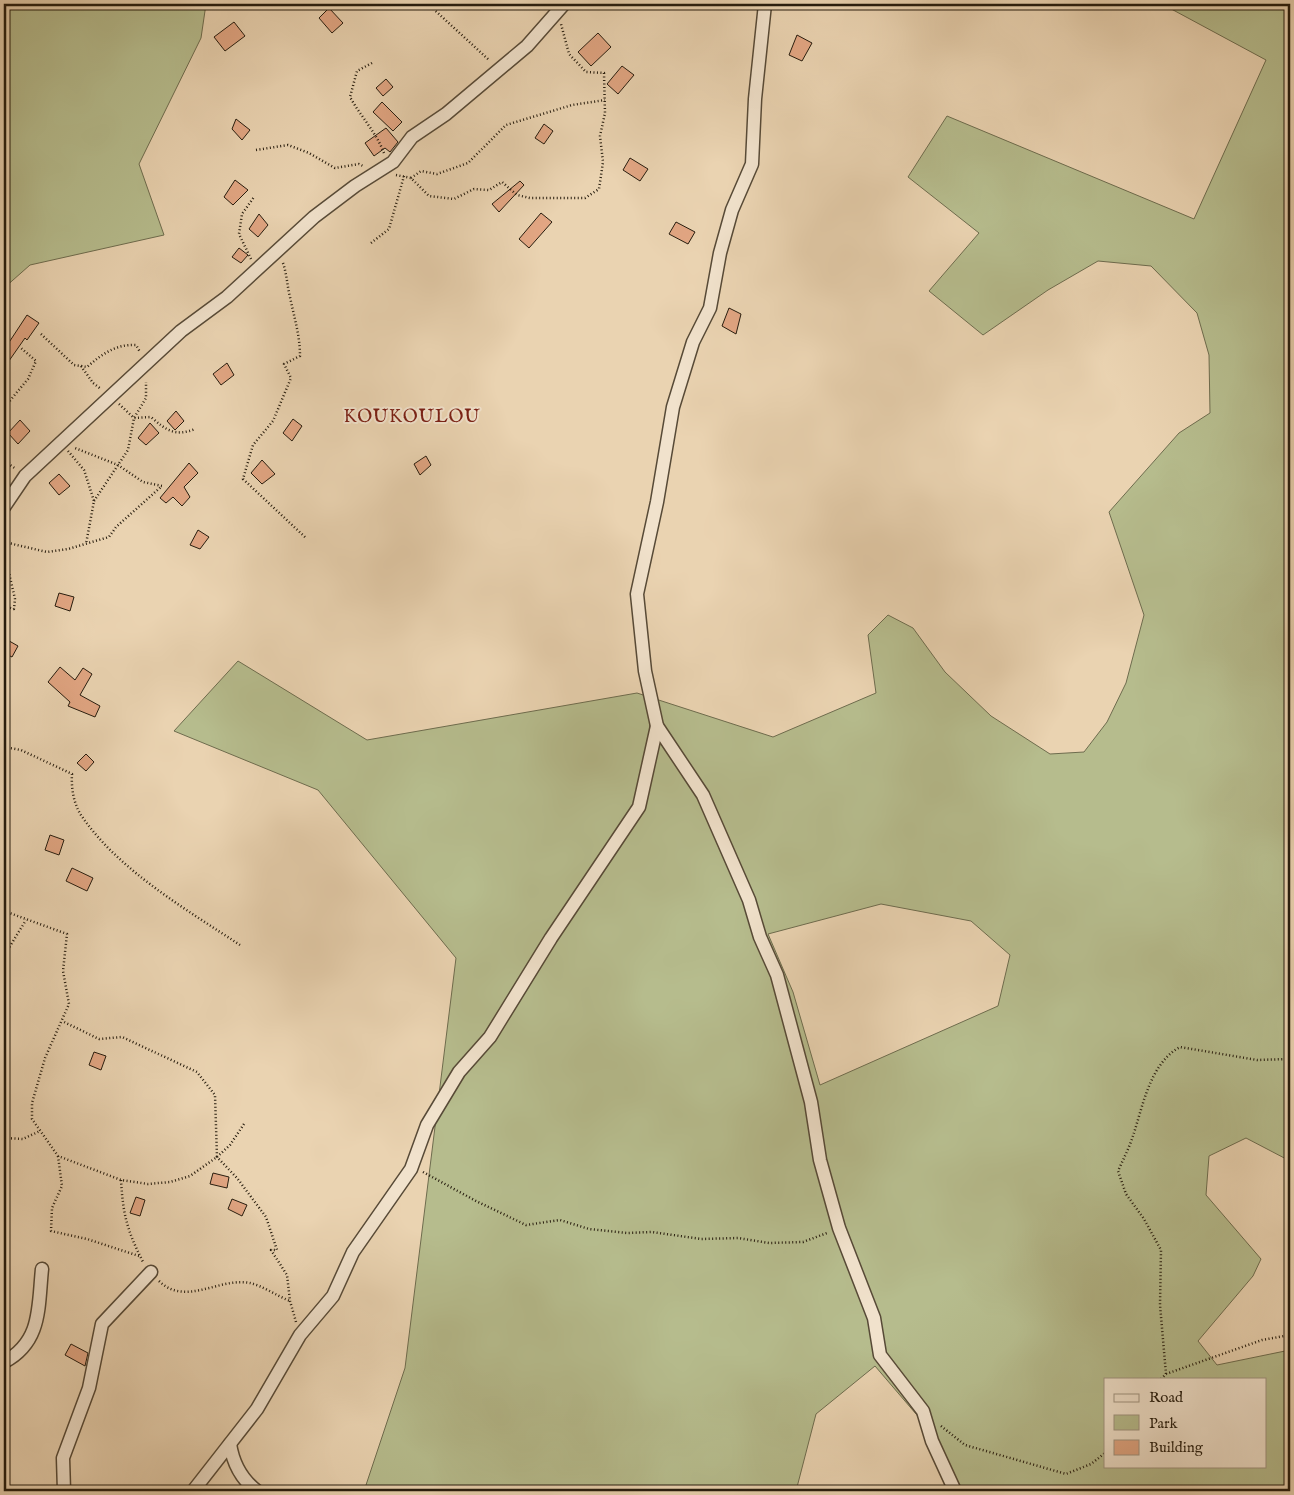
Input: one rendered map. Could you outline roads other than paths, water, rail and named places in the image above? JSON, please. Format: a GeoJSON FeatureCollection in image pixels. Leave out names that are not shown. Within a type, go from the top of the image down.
{"type":"FeatureCollection","features":[{"type":"Feature","properties":{"kind":"street"},"geometry":{"type":"LineString","coordinates":[[765,4],[755,98],[752,164],[732,210],[720,253],[710,308],[692,342],[673,408],[657,502],[637,594],[644,671],[657,726],[703,795],[743,884],[760,938],[777,975],[811,1102],[820,1160],[839,1228],[874,1318],[880,1355],[923,1411],[932,1441],[955,1491]]}},
{"type":"Feature","properties":{"kind":"street"},"geometry":{"type":"LineString","coordinates":[[4,507],[25,476],[181,331],[227,297],[278,248],[314,217],[375,172],[393,162],[412,137],[446,114],[527,46],[561,7]]}},
{"type":"Feature","properties":{"kind":"street"},"geometry":{"type":"LineString","coordinates":[[193,1491],[257,1409],[300,1335],[333,1296],[353,1252],[412,1169],[427,1125],[459,1072],[490,1037],[551,938],[639,807],[657,726]]}},
{"type":"Feature","properties":{"kind":"street"},"geometry":{"type":"LineString","coordinates":[[4,1362],[16,1355],[28,1342],[37,1321],[42,1269]]}},
{"type":"Feature","properties":{"kind":"street"},"geometry":{"type":"LineString","coordinates":[[64,1491],[63,1458],[89,1388],[102,1324],[151,1272]]}},
{"type":"Feature","properties":{"kind":"street"},"geometry":{"type":"LineString","coordinates":[[230,1444],[233,1462],[248,1485],[257,1491]]}},
{"type":"Feature","properties":{"kind":"district","name":"KOUKOULOU"},"geometry":{"type":"Point","coordinates":[412,416]}}]}
